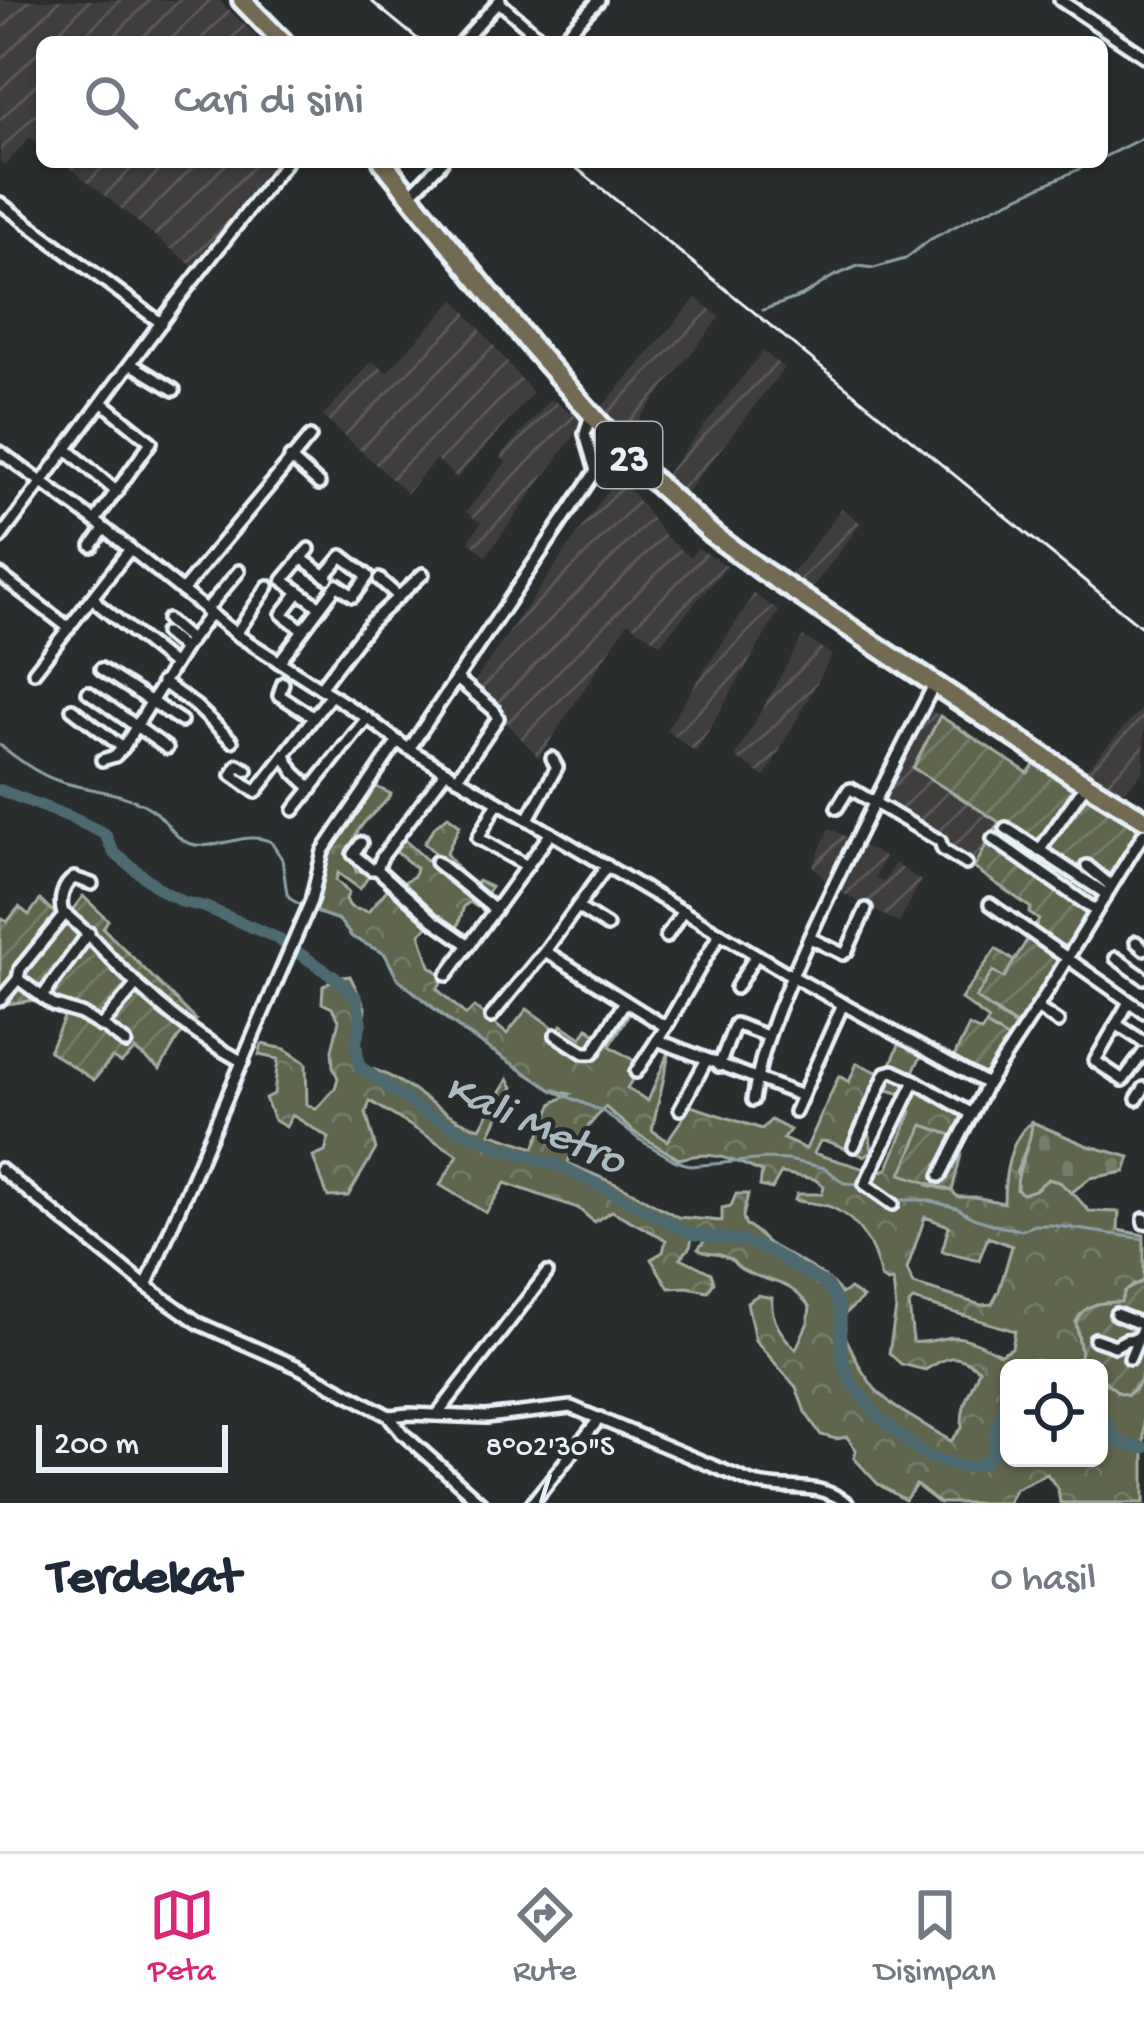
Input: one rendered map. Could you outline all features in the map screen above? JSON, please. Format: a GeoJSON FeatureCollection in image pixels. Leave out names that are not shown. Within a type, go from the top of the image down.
{"type":"FeatureCollection","features":[{"type":"Feature","properties":{"kind":"highway"},"geometry":{"type":"LineString","coordinates":[[242,0],[277,36]]}},
{"type":"Feature","properties":{"kind":"highway","name":"23"},"geometry":{"type":"LineString","coordinates":[[388,168],[534,350],[671,497],[735,552],[1144,819]]}},
{"type":"Feature","properties":{"kind":"street"},"geometry":{"type":"LineString","coordinates":[[565,36],[599,0]]}},
{"type":"Feature","properties":{"kind":"street"},"geometry":{"type":"LineString","coordinates":[[1060,0],[1144,56]]}},
{"type":"Feature","properties":{"kind":"street"},"geometry":{"type":"LineString","coordinates":[[468,36],[500,1],[538,36]]}},
{"type":"Feature","properties":{"kind":"street"},"geometry":{"type":"LineString","coordinates":[[504,30],[515,16]]}},
{"type":"Feature","properties":{"kind":"street"},"geometry":{"type":"LineString","coordinates":[[0,538],[281,168]]}},
{"type":"Feature","properties":{"kind":"street"},"geometry":{"type":"LineString","coordinates":[[410,195],[436,168]]}},
{"type":"Feature","properties":{"kind":"street"},"geometry":{"type":"LineString","coordinates":[[0,202],[161,323]]}},
{"type":"Feature","properties":{"kind":"street"},"geometry":{"type":"LineString","coordinates":[[131,364],[174,390]]}},
{"type":"Feature","properties":{"kind":"street"},"geometry":{"type":"LineString","coordinates":[[92,546],[117,492],[151,442],[103,403]]}},
{"type":"Feature","properties":{"kind":"street"},"geometry":{"type":"LineString","coordinates":[[591,414],[585,434],[596,471]]}},
{"type":"Feature","properties":{"kind":"street"},"geometry":{"type":"LineString","coordinates":[[182,592],[310,437]]}},
{"type":"Feature","properties":{"kind":"street"},"geometry":{"type":"LineString","coordinates":[[146,1286],[309,906],[323,851],[456,678],[618,443]]}},
{"type":"Feature","properties":{"kind":"street"},"geometry":{"type":"LineString","coordinates":[[68,450],[117,492]]}},
{"type":"Feature","properties":{"kind":"street"},"geometry":{"type":"LineString","coordinates":[[0,452],[236,634],[403,745],[792,976],[987,1084]]}},
{"type":"Feature","properties":{"kind":"street"},"geometry":{"type":"LineString","coordinates":[[290,458],[319,484]]}},
{"type":"Feature","properties":{"kind":"street"},"geometry":{"type":"LineString","coordinates":[[34,672],[130,549]]}},
{"type":"Feature","properties":{"kind":"street"},"geometry":{"type":"LineString","coordinates":[[320,607],[283,580],[305,554],[325,576],[353,596],[368,575],[340,556],[325,576]]}},
{"type":"Feature","properties":{"kind":"street"},"geometry":{"type":"LineString","coordinates":[[101,760],[123,748],[239,571]]}},
{"type":"Feature","properties":{"kind":"street"},"geometry":{"type":"LineString","coordinates":[[320,688],[354,642],[423,574]]}},
{"type":"Feature","properties":{"kind":"street"},"geometry":{"type":"LineString","coordinates":[[0,575],[69,628]]}},
{"type":"Feature","properties":{"kind":"street"},"geometry":{"type":"LineString","coordinates":[[379,579],[398,596]]}},
{"type":"Feature","properties":{"kind":"street"},"geometry":{"type":"LineString","coordinates":[[279,662],[337,585]]}},
{"type":"Feature","properties":{"kind":"street"},"geometry":{"type":"LineString","coordinates":[[236,634],[268,586]]}},
{"type":"Feature","properties":{"kind":"street"},"geometry":{"type":"LineString","coordinates":[[299,592],[282,614],[303,630]]}},
{"type":"Feature","properties":{"kind":"street"},"geometry":{"type":"LineString","coordinates":[[93,597],[174,664]]}},
{"type":"Feature","properties":{"kind":"street"},"geometry":{"type":"LineString","coordinates":[[167,620],[187,644]]}},
{"type":"Feature","properties":{"kind":"street"},"geometry":{"type":"LineString","coordinates":[[165,633],[187,644]]}},
{"type":"Feature","properties":{"kind":"street"},"geometry":{"type":"LineString","coordinates":[[101,669],[181,721]]}},
{"type":"Feature","properties":{"kind":"street"},"geometry":{"type":"LineString","coordinates":[[456,678],[498,716],[457,778]]}},
{"type":"Feature","properties":{"kind":"street"},"geometry":{"type":"LineString","coordinates":[[162,682],[232,741]]}},
{"type":"Feature","properties":{"kind":"street"},"geometry":{"type":"LineString","coordinates":[[753,1100],[767,1036],[792,976],[935,682]]}},
{"type":"Feature","properties":{"kind":"street"},"geometry":{"type":"LineString","coordinates":[[284,683],[279,695],[314,717]]}},
{"type":"Feature","properties":{"kind":"street"},"geometry":{"type":"LineString","coordinates":[[88,692],[167,748]]}},
{"type":"Feature","properties":{"kind":"street"},"geometry":{"type":"LineString","coordinates":[[247,770],[238,765],[232,775],[256,792],[331,695]]}},
{"type":"Feature","properties":{"kind":"street"},"geometry":{"type":"LineString","coordinates":[[72,710],[123,748]]}},
{"type":"Feature","properties":{"kind":"street"},"geometry":{"type":"LineString","coordinates":[[294,810],[368,718]]}},
{"type":"Feature","properties":{"kind":"street"},"geometry":{"type":"LineString","coordinates":[[286,756],[294,772],[312,789]]}},
{"type":"Feature","properties":{"kind":"street"},"geometry":{"type":"LineString","coordinates":[[528,820],[557,767],[552,758]]}},
{"type":"Feature","properties":{"kind":"street"},"geometry":{"type":"LineString","coordinates":[[377,869],[446,771]]}},
{"type":"Feature","properties":{"kind":"street"},"geometry":{"type":"LineString","coordinates":[[1039,851],[1086,784]]}},
{"type":"Feature","properties":{"kind":"street"},"geometry":{"type":"LineString","coordinates":[[837,808],[851,789],[940,841],[943,850],[966,864]]}},
{"type":"Feature","properties":{"kind":"street"},"geometry":{"type":"LineString","coordinates":[[498,802],[478,838],[527,866]]}},
{"type":"Feature","properties":{"kind":"street"},"geometry":{"type":"LineString","coordinates":[[1006,829],[1109,890]]}},
{"type":"Feature","properties":{"kind":"street"},"geometry":{"type":"LineString","coordinates":[[940,1176],[987,1084],[1144,832]]}},
{"type":"Feature","properties":{"kind":"street"},"geometry":{"type":"LineString","coordinates":[[447,975],[551,833]]}},
{"type":"Feature","properties":{"kind":"street"},"geometry":{"type":"LineString","coordinates":[[993,838],[1096,911]]}},
{"type":"Feature","properties":{"kind":"street"},"geometry":{"type":"LineString","coordinates":[[361,843],[353,854],[470,945]]}},
{"type":"Feature","properties":{"kind":"street"},"geometry":{"type":"LineString","coordinates":[[436,862],[495,910]]}},
{"type":"Feature","properties":{"kind":"street"},"geometry":{"type":"LineString","coordinates":[[491,1017],[608,866]]}},
{"type":"Feature","properties":{"kind":"street"},"geometry":{"type":"LineString","coordinates":[[1087,866],[1109,890]]}},
{"type":"Feature","properties":{"kind":"street"},"geometry":{"type":"LineString","coordinates":[[0,1000],[62,914],[61,898],[69,880],[92,884]]}},
{"type":"Feature","properties":{"kind":"street"},"geometry":{"type":"LineString","coordinates":[[990,904],[1144,1012]]}},
{"type":"Feature","properties":{"kind":"street"},"geometry":{"type":"LineString","coordinates":[[578,907],[607,926]]}},
{"type":"Feature","properties":{"kind":"street"},"geometry":{"type":"LineString","coordinates":[[809,938],[843,954],[866,908]]}},
{"type":"Feature","properties":{"kind":"street"},"geometry":{"type":"LineString","coordinates":[[666,937],[682,911]]}},
{"type":"Feature","properties":{"kind":"street"},"geometry":{"type":"LineString","coordinates":[[62,914],[89,933],[174,1018],[243,1062]]}},
{"type":"Feature","properties":{"kind":"street"},"geometry":{"type":"LineString","coordinates":[[42,998],[89,933]]}},
{"type":"Feature","properties":{"kind":"street"},"geometry":{"type":"LineString","coordinates":[[636,1072],[720,933]]}},
{"type":"Feature","properties":{"kind":"street"},"geometry":{"type":"LineString","coordinates":[[545,951],[666,1027]]}},
{"type":"Feature","properties":{"kind":"street"},"geometry":{"type":"LineString","coordinates":[[736,988],[756,955]]}},
{"type":"Feature","properties":{"kind":"street"},"geometry":{"type":"LineString","coordinates":[[1116,958],[1144,978]]}},
{"type":"Feature","properties":{"kind":"street"},"geometry":{"type":"LineString","coordinates":[[18,980],[126,1043]]}},
{"type":"Feature","properties":{"kind":"street"},"geometry":{"type":"LineString","coordinates":[[103,1026],[137,984]]}},
{"type":"Feature","properties":{"kind":"street"},"geometry":{"type":"LineString","coordinates":[[1129,1002],[1095,1061],[1123,1080],[1144,1052]]}},
{"type":"Feature","properties":{"kind":"street"},"geometry":{"type":"LineString","coordinates":[[556,1035],[584,1053],[593,1053],[624,1003]]}},
{"type":"Feature","properties":{"kind":"street"},"geometry":{"type":"LineString","coordinates":[[795,1112],[843,1004]]}},
{"type":"Feature","properties":{"kind":"street"},"geometry":{"type":"LineString","coordinates":[[1037,1008],[1058,1022]]}},
{"type":"Feature","properties":{"kind":"street"},"geometry":{"type":"LineString","coordinates":[[719,1066],[735,1024],[767,1036]]}},
{"type":"Feature","properties":{"kind":"street"},"geometry":{"type":"LineString","coordinates":[[1116,1024],[1144,1042]]}},
{"type":"Feature","properties":{"kind":"street"},"geometry":{"type":"LineString","coordinates":[[657,1040],[802,1096]]}},
{"type":"Feature","properties":{"kind":"street"},"geometry":{"type":"LineString","coordinates":[[680,1108],[706,1061]]}},
{"type":"Feature","properties":{"kind":"street"},"geometry":{"type":"LineString","coordinates":[[854,1147],[886,1073],[893,1071],[972,1114]]}},
{"type":"Feature","properties":{"kind":"street"},"geometry":{"type":"LineString","coordinates":[[893,1204],[865,1184],[915,1081]]}},
{"type":"Feature","properties":{"kind":"street"},"geometry":{"type":"LineString","coordinates":[[1137,1099],[1144,1088]]}},
{"type":"Feature","properties":{"kind":"street"},"geometry":{"type":"LineString","coordinates":[[0,1169],[200,1324],[298,1367],[389,1417],[481,1503]]}},
{"type":"Feature","properties":{"kind":"street"},"geometry":{"type":"LineString","coordinates":[[437,1415],[548,1273]]}},
{"type":"Feature","properties":{"kind":"street"},"geometry":{"type":"LineString","coordinates":[[1116,1314],[1144,1325],[1130,1358]]}},
{"type":"Feature","properties":{"kind":"street"},"geometry":{"type":"LineString","coordinates":[[1095,1339],[1115,1346],[1137,1340]]}},
{"type":"Feature","properties":{"kind":"street"},"geometry":{"type":"LineString","coordinates":[[389,1417],[486,1417],[571,1407],[751,1482],[812,1487],[847,1503]]}},
{"type":"Feature","properties":{"kind":"street"},"geometry":{"type":"LineString","coordinates":[[532,1503],[600,1418]]}},
{"type":"Feature","properties":{"kind":"shaded area"},"geometry":{"type":"Polygon","coordinates":[[[0,0],[219,0],[256,36],[36,36],[36,142],[30,137],[5,165],[0,161],[0,0]]]}},
{"type":"Feature","properties":{"kind":"shaded area"},"geometry":{"type":"Polygon","coordinates":[[[70,168],[273,168],[196,269],[70,168]]]}},
{"type":"Feature","properties":{"kind":"shaded area"},"geometry":{"type":"Polygon","coordinates":[[[696,298],[720,317],[621,442],[595,415],[696,298]]]}},
{"type":"Feature","properties":{"kind":"shaded area"},"geometry":{"type":"Polygon","coordinates":[[[455,299],[533,393],[457,478],[436,459],[407,493],[323,416],[372,361],[387,372],[455,299]]]}},
{"type":"Feature","properties":{"kind":"shaded area"},"geometry":{"type":"Polygon","coordinates":[[[763,351],[784,368],[680,501],[659,483],[763,351]]]}},
{"type":"Feature","properties":{"kind":"shaded area"},"geometry":{"type":"Polygon","coordinates":[[[551,399],[584,422],[486,556],[469,541],[481,523],[466,512],[506,462],[500,456],[551,399]]]}},
{"type":"Feature","properties":{"kind":"shaded area"},"geometry":{"type":"Polygon","coordinates":[[[619,475],[665,536],[690,557],[698,548],[727,566],[660,644],[628,622],[539,758],[472,685],[619,475]]]}},
{"type":"Feature","properties":{"kind":"shaded area"},"geometry":{"type":"Polygon","coordinates":[[[842,508],[861,523],[801,603],[781,588],[842,508]]]}},
{"type":"Feature","properties":{"kind":"shaded area"},"geometry":{"type":"Polygon","coordinates":[[[754,594],[779,611],[696,752],[666,730],[754,594]]]}},
{"type":"Feature","properties":{"kind":"shaded area"},"geometry":{"type":"Polygon","coordinates":[[[803,636],[832,655],[765,777],[735,757],[803,636]]]}},
{"type":"Feature","properties":{"kind":"shaded area"},"geometry":{"type":"Polygon","coordinates":[[[918,701],[940,716],[913,768],[1000,822],[974,868],[871,803],[918,701]]]}},
{"type":"Feature","properties":{"kind":"shaded area"},"geometry":{"type":"Polygon","coordinates":[[[1144,706],[1144,770],[1111,807],[1074,782],[1144,706]]]}},
{"type":"Feature","properties":{"kind":"shaded area"},"geometry":{"type":"Polygon","coordinates":[[[829,828],[885,857],[875,878],[884,882],[895,863],[921,881],[899,923],[831,887],[813,866],[829,828]]]}},
{"type":"Feature","properties":{"kind":"green space"},"geometry":{"type":"Polygon","coordinates":[[[940,716],[1028,773],[1042,753],[1144,819],[1144,831],[1025,1031],[976,998],[993,971],[1004,978],[1039,920],[1029,913],[1031,908],[974,868],[999,822],[913,768],[940,716]]]}},
{"type":"Feature","properties":{"kind":"green space"},"geometry":{"type":"Polygon","coordinates":[[[368,783],[391,794],[355,837],[360,846],[356,872],[373,870],[360,889],[338,873],[336,880],[349,893],[346,898],[354,909],[368,912],[397,878],[404,882],[414,876],[416,868],[390,847],[400,836],[428,861],[434,852],[424,843],[436,825],[448,816],[460,825],[446,854],[473,887],[478,881],[491,887],[477,907],[470,902],[464,906],[458,926],[445,933],[428,926],[420,934],[430,966],[445,977],[437,989],[466,1015],[474,1007],[507,1034],[527,1009],[557,1030],[562,1025],[581,1038],[588,1028],[597,1035],[624,1003],[630,1012],[610,1046],[641,1065],[627,1088],[648,1101],[671,1046],[652,1130],[667,1141],[691,1106],[762,1129],[771,1120],[790,1130],[783,1139],[806,1149],[839,1076],[849,1082],[857,1063],[886,1076],[903,1035],[926,1047],[906,1085],[972,1117],[928,1185],[958,1197],[1004,1203],[1013,1148],[1032,1122],[1016,1173],[1035,1190],[1048,1179],[1065,1184],[1089,1211],[1119,1212],[1118,1230],[1144,1235],[1144,1281],[1132,1286],[1122,1302],[1095,1304],[1085,1310],[1076,1322],[1079,1359],[1000,1359],[1000,1467],[1108,1467],[1108,1384],[1134,1391],[1141,1375],[1144,1503],[1060,1503],[1058,1489],[1047,1474],[1015,1489],[1008,1503],[939,1503],[916,1485],[905,1500],[878,1484],[854,1458],[856,1450],[847,1437],[821,1435],[796,1387],[755,1340],[747,1302],[758,1295],[772,1298],[778,1326],[796,1349],[810,1307],[793,1290],[751,1274],[721,1255],[698,1249],[707,1238],[693,1234],[681,1258],[711,1273],[714,1282],[708,1291],[669,1288],[651,1259],[663,1252],[666,1240],[612,1211],[594,1222],[578,1208],[505,1183],[486,1213],[440,1185],[458,1155],[370,1101],[366,1113],[376,1149],[348,1196],[328,1197],[313,1157],[325,1152],[329,1138],[292,1115],[286,1127],[274,1120],[265,1098],[274,1094],[278,1059],[259,1055],[262,1044],[285,1049],[306,1063],[307,1104],[316,1109],[338,1078],[332,1050],[339,1020],[322,1003],[323,986],[336,978],[350,976],[365,1007],[356,1042],[359,1066],[391,1077],[464,1122],[480,1128],[508,1079],[513,1087],[490,1133],[534,1148],[553,1103],[570,1094],[552,1090],[465,1033],[397,978],[385,954],[352,937],[339,920],[308,909],[324,866],[368,783]],[[881,1088],[868,1123],[872,1151],[864,1156],[820,1141],[814,1153],[876,1174],[888,1168],[911,1112],[901,1094],[881,1088]],[[605,1107],[578,1140],[568,1163],[678,1217],[722,1221],[722,1208],[731,1206],[736,1194],[748,1194],[746,1226],[819,1273],[841,1294],[850,1289],[863,1298],[843,1316],[841,1328],[875,1389],[951,1441],[962,1428],[965,1404],[979,1369],[952,1358],[925,1370],[901,1364],[889,1353],[896,1309],[893,1281],[881,1278],[871,1247],[851,1220],[828,1206],[795,1200],[797,1194],[822,1194],[824,1186],[814,1179],[781,1173],[772,1189],[760,1186],[762,1172],[731,1160],[712,1156],[679,1159],[634,1132],[605,1107]],[[925,1217],[907,1269],[913,1284],[981,1305],[992,1304],[1012,1246],[988,1237],[979,1260],[942,1251],[949,1226],[925,1217]],[[913,1300],[909,1304],[913,1342],[953,1337],[1000,1354],[1012,1348],[1015,1331],[913,1300]]]}},
{"type":"Feature","properties":{"kind":"green space"},"geometry":{"type":"Polygon","coordinates":[[[83,896],[108,920],[103,928],[196,1020],[178,1038],[160,1069],[135,1050],[121,1063],[112,1058],[94,1080],[49,1051],[67,1011],[42,999],[0,1005],[0,917],[7,922],[19,907],[29,915],[40,900],[64,921],[83,896]]]}},
{"type":"Feature","properties":{"kind":"green space"},"geometry":{"type":"Polygon","coordinates":[[[996,949],[1014,961],[1004,978],[976,998],[1023,1032],[1016,1044],[986,1025],[989,1020],[961,999],[996,949]]]}},
{"type":"Feature","properties":{"kind":"green space"},"geometry":{"type":"Polygon","coordinates":[[[986,1025],[1016,1044],[990,1085],[951,1063],[969,1026],[981,1032],[986,1025]]]}},
{"type":"Feature","properties":{"kind":"green space"},"geometry":{"type":"Polygon","coordinates":[[[1032,1122],[1130,1157],[1125,1172],[1090,1178],[1071,1193],[1060,1182],[1048,1179],[1023,1194],[1017,1190],[1017,1181],[1032,1122]]]}},
{"type":"Feature","properties":{"kind":"green space"},"geometry":{"type":"Polygon","coordinates":[[[923,1125],[960,1138],[963,1146],[952,1191],[901,1174],[923,1125]]]}},
{"type":"Feature","properties":{"kind":"green space"},"geometry":{"type":"Polygon","coordinates":[[[1144,1281],[1144,1376],[1128,1395],[1108,1384],[1108,1359],[1079,1359],[1076,1322],[1089,1307],[1121,1302],[1125,1291],[1144,1281]]]}},
{"type":"Feature","properties":{"kind":"waterway"},"geometry":{"type":"LineString","coordinates":[[1108,155],[1144,137]]}},
{"type":"Feature","properties":{"kind":"waterway"},"geometry":{"type":"LineString","coordinates":[[763,310],[802,296],[858,266],[874,268],[905,259],[975,216],[1082,168]]}},
{"type":"Feature","properties":{"kind":"waterway"},"geometry":{"type":"LineString","coordinates":[[0,745],[49,777],[144,804],[188,843],[209,845],[251,838],[271,842],[282,859],[292,900],[339,920],[352,937],[385,954],[397,978],[450,1022],[552,1090],[604,1112],[674,1160],[691,1166],[788,1160],[825,1168],[844,1183],[859,1184]]}},
{"type":"Feature","properties":{"kind":"waterway","name":"Kali Metro"},"geometry":{"type":"LineString","coordinates":[[0,790],[105,834],[114,853],[161,890],[275,937],[336,978],[356,997],[361,1022],[356,1042],[359,1066],[426,1113],[498,1146],[563,1167],[692,1234],[744,1241],[769,1251],[827,1285],[840,1307],[842,1356],[849,1379],[878,1417],[925,1455],[963,1467],[983,1464],[995,1451],[1000,1420]]}},
{"type":"Feature","properties":{"kind":"waterway"},"geometry":{"type":"LineString","coordinates":[[874,1185],[898,1200],[927,1200],[1002,1227],[1022,1230],[1051,1225],[1144,1239]]}},
{"type":"Feature","properties":{"kind":"waterway","name":"Kali Metro"},"geometry":{"type":"LineString","coordinates":[[1108,1425],[1119,1443],[1144,1448]]}},
{"type":"Feature","properties":{"kind":"railway"},"geometry":{"type":"LineString","coordinates":[[370,0],[414,36]]}},
{"type":"Feature","properties":{"kind":"railway"},"geometry":{"type":"LineString","coordinates":[[576,168],[1144,629]]}}]}
